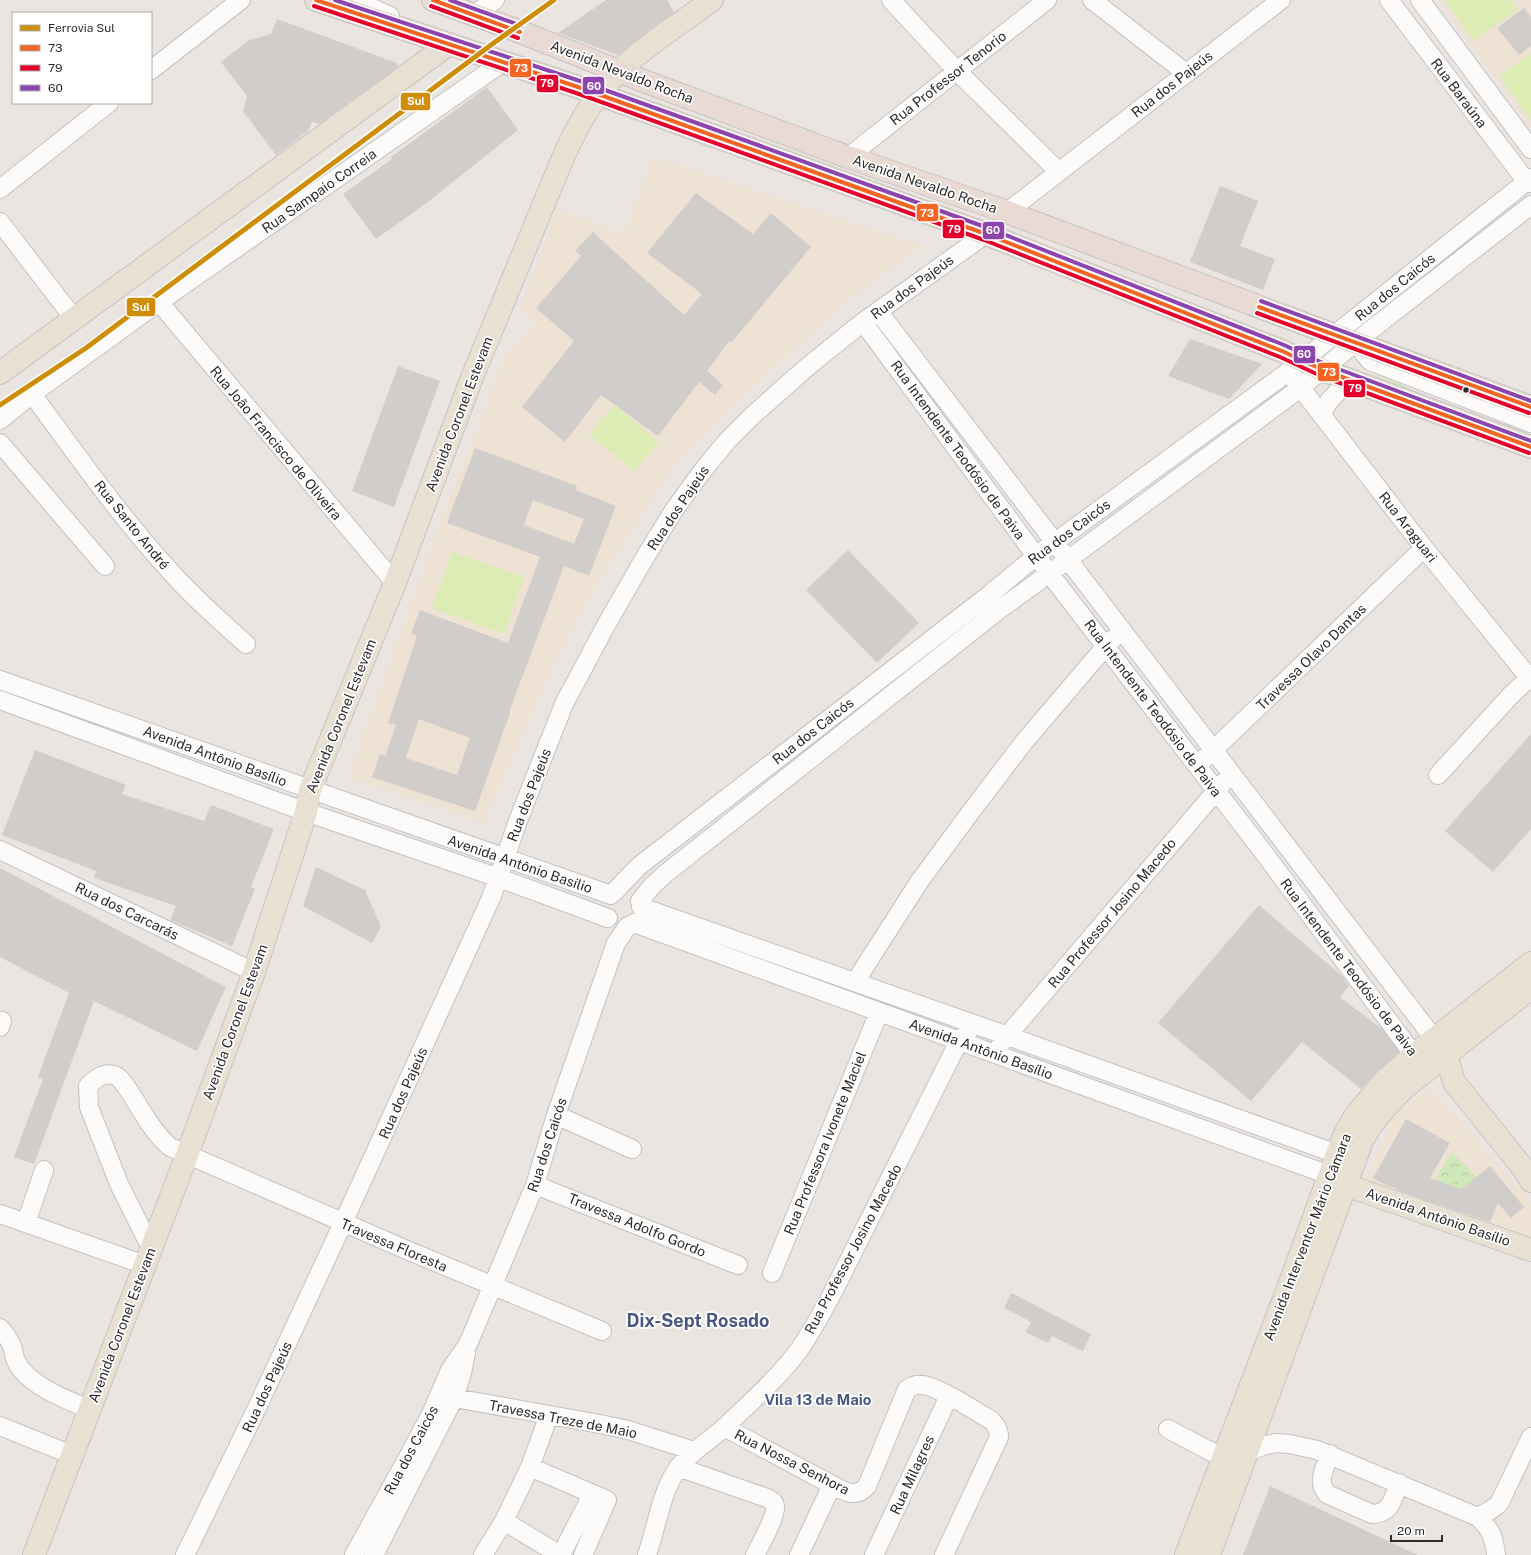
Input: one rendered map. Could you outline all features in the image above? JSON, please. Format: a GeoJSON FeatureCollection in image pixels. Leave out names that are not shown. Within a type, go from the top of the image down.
{"type":"FeatureCollection","features":[{"type":"Feature","properties":{"kind":"highway","name":"Avenida Nevaldo Rocha"},"geometry":{"type":"LineString","coordinates":[[316,0],[599,95],[986,234],[1295,366],[1323,370],[1531,447]]}},
{"type":"Feature","properties":{"kind":"highway","name":"Avenida Nevaldo Rocha"},"geometry":{"type":"LineString","coordinates":[[433,0],[512,29],[619,72],[848,157],[1007,212],[1334,335],[1531,407]]}},
{"type":"Feature","properties":{"kind":"main road","name":"Avenida Coronel Estevam"},"geometry":{"type":"LineString","coordinates":[[34,1555],[187,1155],[254,972],[306,812],[310,790],[394,583],[474,375],[565,153],[576,130],[599,95],[619,72],[643,50],[712,0]]}},
{"type":"Feature","properties":{"kind":"main road"},"geometry":{"type":"LineString","coordinates":[[0,373],[75,320],[449,44]]}},
{"type":"Feature","properties":{"kind":"main road","name":"Avenida Interventor Mário Câmara"},"geometry":{"type":"LineString","coordinates":[[1441,1047],[1531,963]]}},
{"type":"Feature","properties":{"kind":"main road","name":"Avenida Interventor Mário Câmara"},"geometry":{"type":"LineString","coordinates":[[1337,1180],[1337,1154],[1348,1128],[1366,1101],[1386,1079],[1421,1062],[1441,1047],[1531,988]]}},
{"type":"Feature","properties":{"kind":"main road","name":"Rua Intendente Teodósio de Paiva"},"geometry":{"type":"LineString","coordinates":[[1441,1047],[1454,1082]]}},
{"type":"Feature","properties":{"kind":"main road","name":"Avenida Interventor Mário Câmara"},"geometry":{"type":"LineString","coordinates":[[1186,1555],[1228,1458],[1337,1180],[1370,1127],[1404,1088],[1421,1062]]}},
{"type":"Feature","properties":{"kind":"main road","name":"Rua Intendente Teodósio de Paiva"},"geometry":{"type":"LineString","coordinates":[[1421,1062],[1454,1082],[1528,1170]]}},
{"type":"Feature","properties":{"kind":"main road","name":"Avenida Antônio Basílio"},"geometry":{"type":"LineString","coordinates":[[1337,1180],[1531,1250]]}},
{"type":"Feature","properties":{"kind":"main road","name":"Avenida Interventor Mário Câmara"},"geometry":{"type":"LineString","coordinates":[[1209,1555],[1228,1458]]}},
{"type":"Feature","properties":{"kind":"street"},"geometry":{"type":"LineString","coordinates":[[152,69],[241,0]]}},
{"type":"Feature","properties":{"kind":"street"},"geometry":{"type":"LineString","coordinates":[[354,0],[416,29],[429,37]]}},
{"type":"Feature","properties":{"kind":"street"},"geometry":{"type":"LineString","coordinates":[[473,15],[496,0]]}},
{"type":"Feature","properties":{"kind":"street"},"geometry":{"type":"LineString","coordinates":[[891,0],[957,71],[1059,172]]}},
{"type":"Feature","properties":{"kind":"street","name":"Rua Professor Tenorio"},"geometry":{"type":"LineString","coordinates":[[848,157],[1047,0]]}},
{"type":"Feature","properties":{"kind":"street"},"geometry":{"type":"LineString","coordinates":[[1092,0],[1186,73]]}},
{"type":"Feature","properties":{"kind":"street","name":"Rua dos Pajeús"},"geometry":{"type":"LineString","coordinates":[[1007,212],[1281,0]]}},
{"type":"Feature","properties":{"kind":"street","name":"Rua Baraúna"},"geometry":{"type":"LineString","coordinates":[[1389,0],[1530,181]]}},
{"type":"Feature","properties":{"kind":"street","name":"Rua Baraúna"},"geometry":{"type":"LineString","coordinates":[[1420,0],[1531,149]]}},
{"type":"Feature","properties":{"kind":"street","name":"Rua Sampaio Correia"},"geometry":{"type":"LineString","coordinates":[[0,420],[32,394],[159,302],[503,62]]}},
{"type":"Feature","properties":{"kind":"street"},"geometry":{"type":"LineString","coordinates":[[0,188],[108,104]]}},
{"type":"Feature","properties":{"kind":"street","name":"Rua dos Caicós"},"geometry":{"type":"LineString","coordinates":[[612,894],[640,866],[989,595],[1036,556],[1295,366],[1530,181]]}},
{"type":"Feature","properties":{"kind":"street","name":"Rua dos Caicós"},"geometry":{"type":"LineString","coordinates":[[641,904],[652,886],[665,874],[1000,609],[1323,370],[1531,205]]}},
{"type":"Feature","properties":{"kind":"street"},"geometry":{"type":"LineString","coordinates":[[0,222],[75,320]]}},
{"type":"Feature","properties":{"kind":"street","name":"Rua dos Pajeús"},"geometry":{"type":"LineString","coordinates":[[185,1555],[256,1412],[492,898],[519,818],[564,704],[605,627],[674,510],[727,441],[752,416],[806,368],[863,322],[986,234]]}},
{"type":"Feature","properties":{"kind":"street","name":"Rua João Francisco de Oliveira"},"geometry":{"type":"LineString","coordinates":[[159,302],[394,583]]}},
{"type":"Feature","properties":{"kind":"street","name":"Rua Intendente Teodósio de Paiva"},"geometry":{"type":"LineString","coordinates":[[878,311],[1441,1047]]}},
{"type":"Feature","properties":{"kind":"street","name":"Rua Intendente Teodósio de Paiva"},"geometry":{"type":"LineString","coordinates":[[863,322],[1036,556],[1264,853],[1421,1062]]}},
{"type":"Feature","properties":{"kind":"street"},"geometry":{"type":"LineString","coordinates":[[1356,343],[1370,361],[1531,423]]}},
{"type":"Feature","properties":{"kind":"street","name":"Rua Araguari"},"geometry":{"type":"LineString","coordinates":[[1295,366],[1300,387],[1321,415],[1424,548],[1530,679]]}},
{"type":"Feature","properties":{"kind":"street"},"geometry":{"type":"LineString","coordinates":[[1321,415],[1329,401],[1349,380]]}},
{"type":"Feature","properties":{"kind":"street","name":"Rua Santo André"},"geometry":{"type":"LineString","coordinates":[[32,394],[123,516],[169,570],[246,644]]}},
{"type":"Feature","properties":{"kind":"street"},"geometry":{"type":"LineString","coordinates":[[0,444],[105,566]]}},
{"type":"Feature","properties":{"kind":"street","name":"Travessa Olavo Dantas"},"geometry":{"type":"LineString","coordinates":[[1197,766],[1424,548]]}},
{"type":"Feature","properties":{"kind":"street"},"geometry":{"type":"LineString","coordinates":[[989,595],[1000,609]]}},
{"type":"Feature","properties":{"kind":"street"},"geometry":{"type":"LineString","coordinates":[[855,982],[919,882],[1024,742],[1105,647],[1122,631]]}},
{"type":"Feature","properties":{"kind":"street"},"geometry":{"type":"LineString","coordinates":[[1438,775],[1511,695],[1530,679]]}},
{"type":"Feature","properties":{"kind":"street","name":"Avenida Antônio Basílio"},"geometry":{"type":"LineString","coordinates":[[0,680],[310,790],[612,894]]}},
{"type":"Feature","properties":{"kind":"street","name":"Avenida Antônio Basílio"},"geometry":{"type":"LineString","coordinates":[[0,700],[306,812],[499,878],[991,1052],[1337,1180]]}},
{"type":"Feature","properties":{"kind":"street","name":"Rua Professor Josino Macedo"},"geometry":{"type":"LineString","coordinates":[[991,1052],[1008,1036],[1216,790],[1232,774]]}},
{"type":"Feature","properties":{"kind":"street"},"geometry":{"type":"LineString","coordinates":[[1264,853],[1281,838]]}},
{"type":"Feature","properties":{"kind":"street","name":"Rua dos Carcarás"},"geometry":{"type":"LineString","coordinates":[[0,850],[254,972]]}},
{"type":"Feature","properties":{"kind":"street"},"geometry":{"type":"LineString","coordinates":[[625,890],[636,896],[641,904],[638,919],[620,922],[606,913],[605,906],[612,894],[625,890]]}},
{"type":"Feature","properties":{"kind":"street","name":"Avenida Antônio Basílio"},"geometry":{"type":"LineString","coordinates":[[641,904],[1337,1154]]}},
{"type":"Feature","properties":{"kind":"street","name":"Rua dos Caicós"},"geometry":{"type":"LineString","coordinates":[[374,1555],[454,1398],[462,1373],[468,1344],[535,1185],[556,1115],[616,943],[620,922]]}},
{"type":"Feature","properties":{"kind":"street","name":"Rua Professora Ivonete Maciel"},"geometry":{"type":"LineString","coordinates":[[772,1273],[879,1012]]}},
{"type":"Feature","properties":{"kind":"street","name":"Rua Professor Josino Macedo"},"geometry":{"type":"LineString","coordinates":[[647,1555],[668,1487],[678,1467],[694,1451],[724,1427],[780,1372],[798,1351],[814,1327],[959,1041],[975,1024]]}},
{"type":"Feature","properties":{"kind":"street","name":"Travessa Floresta"},"geometry":{"type":"LineString","coordinates":[[148,1256],[89,1107],[88,1086],[96,1078],[106,1074],[117,1077],[125,1085],[159,1138],[170,1147],[343,1223],[602,1331]]}},
{"type":"Feature","properties":{"kind":"street"},"geometry":{"type":"LineString","coordinates":[[556,1115],[632,1149]]}},
{"type":"Feature","properties":{"kind":"street"},"geometry":{"type":"LineString","coordinates":[[26,1223],[44,1170]]}},
{"type":"Feature","properties":{"kind":"street","name":"Travessa Adolfo Gordo"},"geometry":{"type":"LineString","coordinates":[[535,1185],[738,1265]]}},
{"type":"Feature","properties":{"kind":"street"},"geometry":{"type":"LineString","coordinates":[[0,1214],[26,1223],[148,1256]]}},
{"type":"Feature","properties":{"kind":"street"},"geometry":{"type":"LineString","coordinates":[[0,1328],[7,1336],[13,1348],[16,1360],[24,1372],[53,1394],[90,1409]]}},
{"type":"Feature","properties":{"kind":"street","name":"Rua dos Caicós"},"geometry":{"type":"LineString","coordinates":[[354,1555],[432,1412],[450,1370],[468,1344]]}},
{"type":"Feature","properties":{"kind":"street","name":"Rua Nossa Senhora"},"geometry":{"type":"LineString","coordinates":[[724,1427],[832,1485],[846,1492],[855,1494],[864,1490],[873,1473],[904,1395],[908,1389],[913,1386],[928,1386],[949,1396]]}},
{"type":"Feature","properties":{"kind":"street"},"geometry":{"type":"LineString","coordinates":[[944,1555],[999,1437],[997,1426],[992,1421],[949,1396]]}},
{"type":"Feature","properties":{"kind":"street","name":"Rua Milagres"},"geometry":{"type":"LineString","coordinates":[[874,1555],[949,1396]]}},
{"type":"Feature","properties":{"kind":"street","name":"Travessa Treze de Maio"},"geometry":{"type":"LineString","coordinates":[[454,1398],[628,1430],[694,1451]]}},
{"type":"Feature","properties":{"kind":"street"},"geometry":{"type":"LineString","coordinates":[[484,1555],[504,1521],[530,1467],[549,1416]]}},
{"type":"Feature","properties":{"kind":"street"},"geometry":{"type":"LineString","coordinates":[[0,1426],[72,1455]]}},
{"type":"Feature","properties":{"kind":"street"},"geometry":{"type":"LineString","coordinates":[[1168,1430],[1228,1458],[1276,1443],[1304,1447],[1330,1454],[1478,1517],[1489,1528],[1495,1542],[1496,1555]]}},
{"type":"Feature","properties":{"kind":"street"},"geometry":{"type":"LineString","coordinates":[[1478,1517],[1498,1504],[1531,1437]]}},
{"type":"Feature","properties":{"kind":"street"},"geometry":{"type":"LineString","coordinates":[[1330,1454],[1322,1476],[1322,1490],[1327,1494],[1372,1514],[1378,1514],[1389,1507],[1398,1483]]}},
{"type":"Feature","properties":{"kind":"street"},"geometry":{"type":"LineString","coordinates":[[530,1467],[592,1495],[607,1500],[583,1555]]}},
{"type":"Feature","properties":{"kind":"street"},"geometry":{"type":"LineString","coordinates":[[678,1467],[772,1501],[775,1505],[775,1513],[755,1555]]}},
{"type":"Feature","properties":{"kind":"street"},"geometry":{"type":"LineString","coordinates":[[799,1555],[832,1485]]}},
{"type":"Feature","properties":{"kind":"street"},"geometry":{"type":"LineString","coordinates":[[504,1521],[561,1555],[592,1495]]}},
{"type":"Feature","properties":{"kind":"shaded area"},"geometry":{"type":"Polygon","coordinates":[[[1438,0],[1531,0],[1531,129],[1493,75],[1438,0]]]}},
{"type":"Feature","properties":{"kind":"shaded area"},"geometry":{"type":"Polygon","coordinates":[[[653,157],[922,246],[848,300],[747,393],[673,468],[593,591],[555,662],[484,823],[348,778],[436,533],[472,444],[504,356],[535,324],[520,310],[557,209],[624,234],[653,157]]]}},
{"type":"Feature","properties":{"kind":"shaded area"},"geometry":{"type":"Polygon","coordinates":[[[1430,1087],[1531,1203],[1531,1247],[1365,1182],[1394,1116],[1430,1087]]]}},
{"type":"Feature","properties":{"kind":"green space"},"geometry":{"type":"Polygon","coordinates":[[[1444,0],[1511,0],[1517,9],[1474,41],[1444,0]]]}},
{"type":"Feature","properties":{"kind":"green space"},"geometry":{"type":"Polygon","coordinates":[[[1531,53],[1531,120],[1499,76],[1531,53]]]}},
{"type":"Feature","properties":{"kind":"green space"},"geometry":{"type":"Polygon","coordinates":[[[1354,361],[1379,371],[1412,391],[1374,374],[1354,361]]]}},
{"type":"Feature","properties":{"kind":"green space"},"geometry":{"type":"Polygon","coordinates":[[[614,405],[659,442],[634,471],[589,434],[614,405]]]}},
{"type":"Feature","properties":{"kind":"green space"},"geometry":{"type":"Polygon","coordinates":[[[452,552],[524,577],[504,634],[432,608],[452,552]]]}},
{"type":"Feature","properties":{"kind":"green space"},"geometry":{"type":"Polygon","coordinates":[[[1452,1152],[1476,1177],[1498,1203],[1435,1180],[1452,1152]]]}},
{"type":"Feature","properties":{"kind":"building"},"geometry":{"type":"Polygon","coordinates":[[[606,0],[667,0],[674,12],[618,55],[558,33],[606,0]]]}},
{"type":"Feature","properties":{"kind":"building"},"geometry":{"type":"Polygon","coordinates":[[[1524,8],[1531,17],[1531,46],[1519,55],[1497,28],[1524,8]]]}},
{"type":"Feature","properties":{"kind":"building"},"geometry":{"type":"Polygon","coordinates":[[[277,19],[397,63],[397,67],[319,124],[312,122],[308,131],[276,155],[243,111],[247,96],[221,62],[249,40],[271,34],[277,19]]]}},
{"type":"Feature","properties":{"kind":"building"},"geometry":{"type":"Polygon","coordinates":[[[487,87],[518,130],[424,205],[376,239],[343,194],[487,87]]]}},
{"type":"Feature","properties":{"kind":"building"},"geometry":{"type":"Polygon","coordinates":[[[1220,186],[1258,201],[1240,246],[1275,259],[1263,290],[1190,262],[1220,186]]]}},
{"type":"Feature","properties":{"kind":"building"},"geometry":{"type":"Polygon","coordinates":[[[696,193],[753,234],[771,213],[811,247],[731,343],[729,341],[707,371],[723,385],[715,395],[699,382],[658,436],[601,395],[565,442],[522,407],[574,341],[536,308],[581,256],[575,251],[593,232],[684,315],[702,294],[647,253],[696,193]]]}},
{"type":"Feature","properties":{"kind":"building"},"geometry":{"type":"Polygon","coordinates":[[[1190,339],[1262,364],[1229,399],[1168,376],[1190,339]]]}},
{"type":"Feature","properties":{"kind":"building"},"geometry":{"type":"Polygon","coordinates":[[[398,366],[440,381],[394,507],[352,491],[398,366]]]}},
{"type":"Feature","properties":{"kind":"building"},"geometry":{"type":"Polygon","coordinates":[[[475,448],[577,486],[576,490],[616,506],[589,576],[564,566],[509,712],[510,713],[475,811],[372,777],[380,754],[385,756],[396,725],[388,723],[417,636],[411,633],[420,610],[508,643],[540,557],[447,523],[475,448]],[[533,500],[524,525],[574,544],[584,519],[533,500]],[[419,719],[406,758],[457,775],[470,738],[419,719]]]}},
{"type":"Feature","properties":{"kind":"building"},"geometry":{"type":"Polygon","coordinates":[[[848,550],[919,623],[877,663],[806,590],[848,550]]]}},
{"type":"Feature","properties":{"kind":"building"},"geometry":{"type":"Polygon","coordinates":[[[1531,734],[1531,829],[1493,872],[1445,831],[1531,734]]]}},
{"type":"Feature","properties":{"kind":"building"},"geometry":{"type":"Polygon","coordinates":[[[35,750],[126,785],[122,794],[204,821],[211,805],[274,829],[251,887],[255,889],[232,946],[170,920],[176,906],[94,878],[96,871],[2,835],[35,750]]]}},
{"type":"Feature","properties":{"kind":"building"},"geometry":{"type":"Polygon","coordinates":[[[316,867],[365,890],[381,927],[372,943],[303,906],[316,867]]]}},
{"type":"Feature","properties":{"kind":"building"},"geometry":{"type":"Polygon","coordinates":[[[0,868],[226,987],[197,1051],[94,1001],[34,1164],[14,1157],[43,1079],[38,1077],[69,993],[0,957],[0,868]]]}},
{"type":"Feature","properties":{"kind":"building"},"geometry":{"type":"Polygon","coordinates":[[[1259,905],[1342,976],[1349,986],[1340,997],[1383,1030],[1399,1052],[1378,1070],[1361,1089],[1302,1042],[1251,1101],[1158,1023],[1259,905]]]}},
{"type":"Feature","properties":{"kind":"building"},"geometry":{"type":"Polygon","coordinates":[[[1406,1119],[1450,1143],[1430,1178],[1461,1189],[1490,1166],[1524,1207],[1511,1218],[1498,1203],[1490,1222],[1399,1191],[1373,1178],[1406,1119]]]}},
{"type":"Feature","properties":{"kind":"building"},"geometry":{"type":"Polygon","coordinates":[[[1011,1293],[1091,1334],[1083,1351],[1052,1336],[1048,1343],[1026,1332],[1031,1322],[1004,1308],[1011,1293]]]}},
{"type":"Feature","properties":{"kind":"building"},"geometry":{"type":"Polygon","coordinates":[[[1270,1486],[1418,1555],[1243,1555],[1270,1486]]]}},
{"type":"Feature","properties":{"kind":"rail line","name":"Sul"},"geometry":{"type":"LineString","coordinates":[[0,405],[86,348],[495,42],[554,0]]}},
{"type":"Feature","properties":{"kind":"transit line","name":"73"},"geometry":{"type":"LineString","coordinates":[[316,0],[581,88],[986,234],[1282,351],[1323,370],[1531,447]]}},
{"type":"Feature","properties":{"kind":"transit line","name":"60"},"geometry":{"type":"LineString","coordinates":[[335,0],[583,82],[988,228],[1284,345],[1325,364],[1531,441]]}},
{"type":"Feature","properties":{"kind":"transit line","name":"73"},"geometry":{"type":"LineString","coordinates":[[433,0],[520,32]]}},
{"type":"Feature","properties":{"kind":"transit line","name":"60"},"geometry":{"type":"LineString","coordinates":[[450,0],[522,26]]}},
{"type":"Feature","properties":{"kind":"transit line","name":"79"},"geometry":{"type":"LineString","coordinates":[[314,6],[579,94],[984,240],[1280,357],[1321,376],[1529,453]]}},
{"type":"Feature","properties":{"kind":"transit line","name":"79"},"geometry":{"type":"LineString","coordinates":[[431,6],[518,38]]}},
{"type":"Feature","properties":{"kind":"transit line","name":"60"},"geometry":{"type":"LineString","coordinates":[[1261,301],[1531,401]]}},
{"type":"Feature","properties":{"kind":"transit line","name":"73"},"geometry":{"type":"LineString","coordinates":[[1259,307],[1531,407]]}},
{"type":"Feature","properties":{"kind":"transit line","name":"79"},"geometry":{"type":"LineString","coordinates":[[1257,313],[1529,413]]}},
{"type":"Feature","properties":{"kind":"district","name":"Dix-Sept Rosado"},"geometry":{"type":"Point","coordinates":[698,1321]}},
{"type":"Feature","properties":{"kind":"district","name":"Vila 13 de Maio"},"geometry":{"type":"Point","coordinates":[818,1400]}}]}
